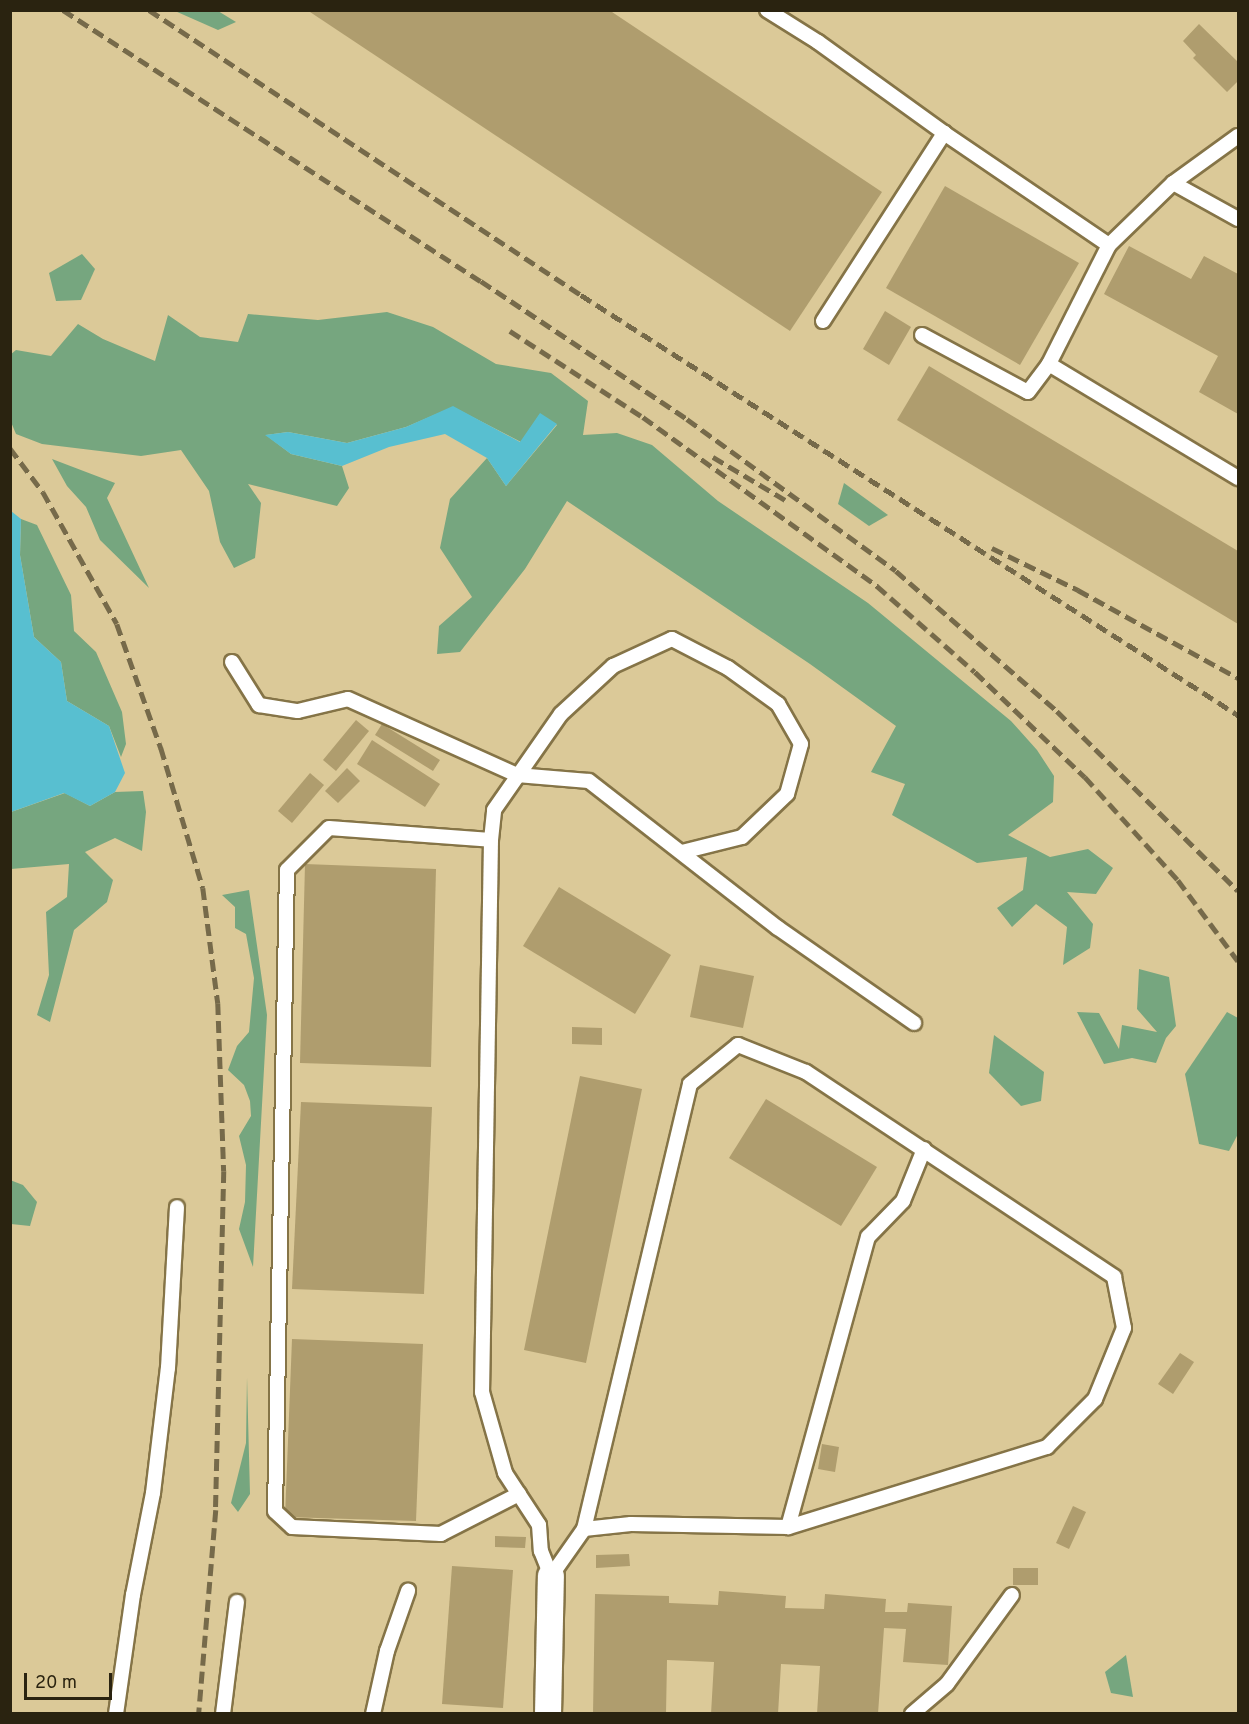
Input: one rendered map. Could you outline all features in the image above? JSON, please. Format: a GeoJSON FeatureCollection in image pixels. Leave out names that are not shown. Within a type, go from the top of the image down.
{"type":"FeatureCollection","features":[{"type":"Feature","properties":{"kind":"street"},"geometry":{"type":"LineString","coordinates":[[548,1713],[551,1576]]}},
{"type":"Feature","properties":{"kind":"lane"},"geometry":{"type":"LineString","coordinates":[[767,10],[818,42],[944,133],[1109,245]]}},
{"type":"Feature","properties":{"kind":"lane"},"geometry":{"type":"LineString","coordinates":[[823,321],[944,133]]}},
{"type":"Feature","properties":{"kind":"lane"},"geometry":{"type":"LineString","coordinates":[[922,335],[1028,392],[1049,364],[1109,245],[1173,183],[1239,136]]}},
{"type":"Feature","properties":{"kind":"lane"},"geometry":{"type":"LineString","coordinates":[[1173,183],[1239,219]]}},
{"type":"Feature","properties":{"kind":"lane"},"geometry":{"type":"LineString","coordinates":[[1049,364],[1239,478]]}},
{"type":"Feature","properties":{"kind":"lane"},"geometry":{"type":"LineString","coordinates":[[551,1576],[542,1551],[539,1525],[505,1473],[482,1392],[490,840],[494,810],[516,775],[561,714],[613,666],[672,639],[728,668],[778,704],[801,744],[787,794],[742,837],[682,852]]}},
{"type":"Feature","properties":{"kind":"lane"},"geometry":{"type":"LineString","coordinates":[[232,662],[259,705],[298,711],[348,699],[516,775],[589,781],[778,928],[914,1023]]}},
{"type":"Feature","properties":{"kind":"lane"},"geometry":{"type":"LineString","coordinates":[[490,840],[329,828],[287,870],[275,1511],[292,1527],[441,1534],[519,1494]]}},
{"type":"Feature","properties":{"kind":"lane"},"geometry":{"type":"LineString","coordinates":[[551,1576],[584,1529],[690,1084],[738,1046],[806,1072],[1114,1277],[1124,1328],[1095,1399],[1047,1447],[789,1527],[630,1524],[584,1529]]}},
{"type":"Feature","properties":{"kind":"lane"},"geometry":{"type":"LineString","coordinates":[[789,1527],[868,1237],[903,1201],[924,1149]]}},
{"type":"Feature","properties":{"kind":"lane"},"geometry":{"type":"LineString","coordinates":[[116,1713],[133,1595],[153,1493],[167,1379],[177,1207]]}},
{"type":"Feature","properties":{"kind":"lane"},"geometry":{"type":"LineString","coordinates":[[373,1713],[387,1651],[408,1591]]}},
{"type":"Feature","properties":{"kind":"lane"},"geometry":{"type":"LineString","coordinates":[[912,1713],[947,1683],[1012,1595]]}},
{"type":"Feature","properties":{"kind":"lane"},"geometry":{"type":"LineString","coordinates":[[223,1713],[237,1602]]}},
{"type":"Feature","properties":{"kind":"green space"},"geometry":{"type":"Polygon","coordinates":[[[175,11],[218,11],[236,22],[218,30],[175,11]]]}},
{"type":"Feature","properties":{"kind":"green space"},"geometry":{"type":"Polygon","coordinates":[[[82,254],[95,269],[81,300],[56,301],[49,273],[82,254]]]}},
{"type":"Feature","properties":{"kind":"green space"},"geometry":{"type":"Polygon","coordinates":[[[387,312],[433,327],[496,364],[551,373],[588,401],[583,435],[617,433],[652,445],[718,501],[868,603],[1011,721],[1037,750],[1054,776],[1053,802],[1008,835],[1050,857],[1088,849],[1113,868],[1096,894],[1067,892],[1093,924],[1090,948],[1063,965],[1067,927],[1036,904],[1012,927],[997,908],[1023,890],[1027,857],[977,863],[892,815],[905,784],[871,772],[896,726],[810,664],[567,501],[525,569],[460,652],[437,654],[439,626],[472,597],[440,548],[450,499],[487,458],[506,486],[557,425],[540,414],[521,442],[453,407],[406,427],[347,443],[288,432],[266,435],[291,454],[342,466],[349,488],[337,506],[248,484],[261,503],[255,558],[234,568],[220,542],[209,491],[181,450],[141,456],[42,444],[16,434],[11,422],[10,355],[16,350],[51,356],[78,324],[103,339],[155,361],[168,315],[200,337],[238,342],[248,314],[318,320],[387,312]]]}},
{"type":"Feature","properties":{"kind":"green space"},"geometry":{"type":"Polygon","coordinates":[[[52,459],[115,483],[107,498],[149,588],[100,540],[86,507],[67,486],[52,459]]]}},
{"type":"Feature","properties":{"kind":"green space"},"geometry":{"type":"Polygon","coordinates":[[[844,483],[888,515],[869,526],[838,504],[844,483]]]}},
{"type":"Feature","properties":{"kind":"green space"},"geometry":{"type":"Polygon","coordinates":[[[21,519],[37,525],[71,595],[74,631],[96,652],[122,712],[126,744],[121,757],[109,726],[67,701],[61,662],[34,637],[20,555],[21,519]]]}},
{"type":"Feature","properties":{"kind":"green space"},"geometry":{"type":"Polygon","coordinates":[[[143,791],[146,812],[142,851],[115,838],[85,852],[113,880],[107,902],[74,930],[50,1022],[37,1015],[49,975],[46,912],[67,897],[69,864],[11,869],[11,812],[65,793],[90,806],[115,792],[143,791]]]}},
{"type":"Feature","properties":{"kind":"green space"},"geometry":{"type":"Polygon","coordinates":[[[249,890],[267,1015],[253,1267],[239,1229],[245,1202],[246,1165],[239,1136],[251,1116],[250,1101],[244,1085],[228,1070],[237,1046],[249,1032],[254,978],[246,934],[235,928],[235,907],[222,895],[249,890]]]}},
{"type":"Feature","properties":{"kind":"green space"},"geometry":{"type":"Polygon","coordinates":[[[1139,969],[1169,977],[1176,1026],[1166,1038],[1156,1063],[1132,1058],[1104,1064],[1077,1012],[1099,1013],[1119,1049],[1122,1025],[1157,1032],[1137,1009],[1139,969]]]}},
{"type":"Feature","properties":{"kind":"green space"},"geometry":{"type":"Polygon","coordinates":[[[1227,1012],[1238,1018],[1238,1134],[1229,1151],[1199,1144],[1185,1074],[1227,1012]]]}},
{"type":"Feature","properties":{"kind":"green space"},"geometry":{"type":"Polygon","coordinates":[[[994,1035],[1044,1072],[1041,1101],[1021,1106],[989,1073],[994,1035]]]}},
{"type":"Feature","properties":{"kind":"green space"},"geometry":{"type":"Polygon","coordinates":[[[10,1180],[23,1185],[37,1202],[30,1226],[11,1224],[10,1180]]]}},
{"type":"Feature","properties":{"kind":"green space"},"geometry":{"type":"Polygon","coordinates":[[[247,1377],[250,1494],[238,1512],[231,1503],[246,1443],[247,1377]]]}},
{"type":"Feature","properties":{"kind":"green space"},"geometry":{"type":"Polygon","coordinates":[[[1126,1655],[1133,1697],[1111,1693],[1105,1672],[1126,1655]]]}},
{"type":"Feature","properties":{"kind":"water"},"geometry":{"type":"Polygon","coordinates":[[[453,406],[520,442],[540,413],[557,424],[506,486],[487,458],[445,434],[389,447],[342,466],[291,454],[265,435],[288,432],[347,443],[406,427],[453,406]]]}},
{"type":"Feature","properties":{"kind":"water"},"geometry":{"type":"Polygon","coordinates":[[[11,511],[21,519],[20,555],[34,637],[61,662],[67,701],[109,726],[125,773],[115,792],[90,806],[64,793],[11,812],[11,511]]]}},
{"type":"Feature","properties":{"kind":"building"},"geometry":{"type":"Polygon","coordinates":[[[307,10],[609,10],[882,192],[790,331],[307,10]]]}},
{"type":"Feature","properties":{"kind":"building"},"geometry":{"type":"Polygon","coordinates":[[[1199,24],[1238,62],[1238,81],[1227,92],[1193,58],[1196,55],[1183,41],[1199,24]]]}},
{"type":"Feature","properties":{"kind":"building"},"geometry":{"type":"Polygon","coordinates":[[[945,186],[1079,263],[1020,365],[886,288],[945,186]]]}},
{"type":"Feature","properties":{"kind":"building"},"geometry":{"type":"Polygon","coordinates":[[[1129,246],[1191,279],[1204,256],[1238,274],[1238,414],[1199,392],[1218,356],[1104,294],[1129,246]]]}},
{"type":"Feature","properties":{"kind":"building"},"geometry":{"type":"Polygon","coordinates":[[[885,311],[911,327],[889,365],[863,349],[885,311]]]}},
{"type":"Feature","properties":{"kind":"building"},"geometry":{"type":"Polygon","coordinates":[[[929,366],[1238,551],[1238,624],[897,420],[929,366]]]}},
{"type":"Feature","properties":{"kind":"building"},"geometry":{"type":"Polygon","coordinates":[[[356,720],[369,731],[336,771],[323,760],[356,720]]]}},
{"type":"Feature","properties":{"kind":"building"},"geometry":{"type":"Polygon","coordinates":[[[382,724],[440,760],[433,771],[375,735],[382,724]]]}},
{"type":"Feature","properties":{"kind":"building"},"geometry":{"type":"Polygon","coordinates":[[[372,740],[440,784],[425,807],[357,764],[372,740]]]}},
{"type":"Feature","properties":{"kind":"building"},"geometry":{"type":"Polygon","coordinates":[[[347,768],[360,781],[338,803],[325,791],[347,768]]]}},
{"type":"Feature","properties":{"kind":"building"},"geometry":{"type":"Polygon","coordinates":[[[310,773],[324,785],[292,823],[278,811],[310,773]]]}},
{"type":"Feature","properties":{"kind":"building"},"geometry":{"type":"Polygon","coordinates":[[[305,864],[436,869],[431,1067],[300,1063],[305,864]]]}},
{"type":"Feature","properties":{"kind":"building"},"geometry":{"type":"Polygon","coordinates":[[[559,887],[671,955],[635,1014],[523,946],[559,887]]]}},
{"type":"Feature","properties":{"kind":"building"},"geometry":{"type":"Polygon","coordinates":[[[700,965],[754,976],[743,1028],[690,1017],[700,965]]]}},
{"type":"Feature","properties":{"kind":"building"},"geometry":{"type":"Polygon","coordinates":[[[572,1027],[602,1028],[602,1045],[572,1044],[572,1027]]]}},
{"type":"Feature","properties":{"kind":"building"},"geometry":{"type":"Polygon","coordinates":[[[580,1076],[642,1089],[586,1363],[524,1350],[580,1076]]]}},
{"type":"Feature","properties":{"kind":"building"},"geometry":{"type":"Polygon","coordinates":[[[766,1099],[877,1167],[841,1226],[729,1158],[766,1099]]]}},
{"type":"Feature","properties":{"kind":"building"},"geometry":{"type":"Polygon","coordinates":[[[301,1102],[432,1107],[424,1294],[292,1289],[301,1102]]]}},
{"type":"Feature","properties":{"kind":"building"},"geometry":{"type":"Polygon","coordinates":[[[292,1339],[423,1344],[416,1521],[285,1517],[292,1339]]]}},
{"type":"Feature","properties":{"kind":"building"},"geometry":{"type":"Polygon","coordinates":[[[1180,1353],[1194,1362],[1173,1394],[1158,1384],[1180,1353]]]}},
{"type":"Feature","properties":{"kind":"building"},"geometry":{"type":"Polygon","coordinates":[[[822,1444],[839,1447],[835,1472],[818,1469],[822,1444]]]}},
{"type":"Feature","properties":{"kind":"building"},"geometry":{"type":"Polygon","coordinates":[[[1073,1506],[1086,1512],[1069,1549],[1056,1543],[1073,1506]]]}},
{"type":"Feature","properties":{"kind":"building"},"geometry":{"type":"Polygon","coordinates":[[[495,1536],[526,1537],[525,1548],[495,1547],[495,1536]]]}},
{"type":"Feature","properties":{"kind":"building"},"geometry":{"type":"Polygon","coordinates":[[[629,1554],[630,1566],[596,1568],[596,1555],[629,1554]]]}},
{"type":"Feature","properties":{"kind":"building"},"geometry":{"type":"Polygon","coordinates":[[[452,1566],[513,1570],[503,1708],[442,1704],[452,1566]]]}},
{"type":"Feature","properties":{"kind":"building"},"geometry":{"type":"Polygon","coordinates":[[[1013,1568],[1038,1568],[1038,1585],[1013,1585],[1013,1568]]]}},
{"type":"Feature","properties":{"kind":"building"},"geometry":{"type":"Polygon","coordinates":[[[719,1591],[786,1596],[785,1608],[824,1609],[825,1594],[886,1599],[885,1612],[907,1612],[908,1603],[952,1606],[948,1665],[903,1662],[906,1629],[884,1628],[878,1714],[817,1714],[820,1666],[781,1664],[778,1714],[711,1714],[714,1662],[667,1660],[666,1714],[593,1714],[595,1594],[669,1596],[669,1603],[718,1605],[719,1591]]]}},
{"type":"Feature","properties":{"kind":"railway"},"geometry":{"type":"LineString","coordinates":[[63,10],[481,281],[687,419],[896,571],[1057,711],[1238,891]]}},
{"type":"Feature","properties":{"kind":"railway"},"geometry":{"type":"LineString","coordinates":[[149,10],[581,295],[1238,715]]}},
{"type":"Feature","properties":{"kind":"railway"},"geometry":{"type":"LineString","coordinates":[[510,331],[643,417],[877,586],[975,672],[1085,777],[1178,880],[1238,961]]}},
{"type":"Feature","properties":{"kind":"railway"},"geometry":{"type":"LineString","coordinates":[[10,448],[43,492],[117,624],[161,748],[203,888],[218,1003],[224,1171],[216,1510],[199,1714]]}},
{"type":"Feature","properties":{"kind":"railway"},"geometry":{"type":"LineString","coordinates":[[713,457],[785,500]]}},
{"type":"Feature","properties":{"kind":"railway"},"geometry":{"type":"LineString","coordinates":[[992,548],[1078,590],[1238,678]]}}]}
